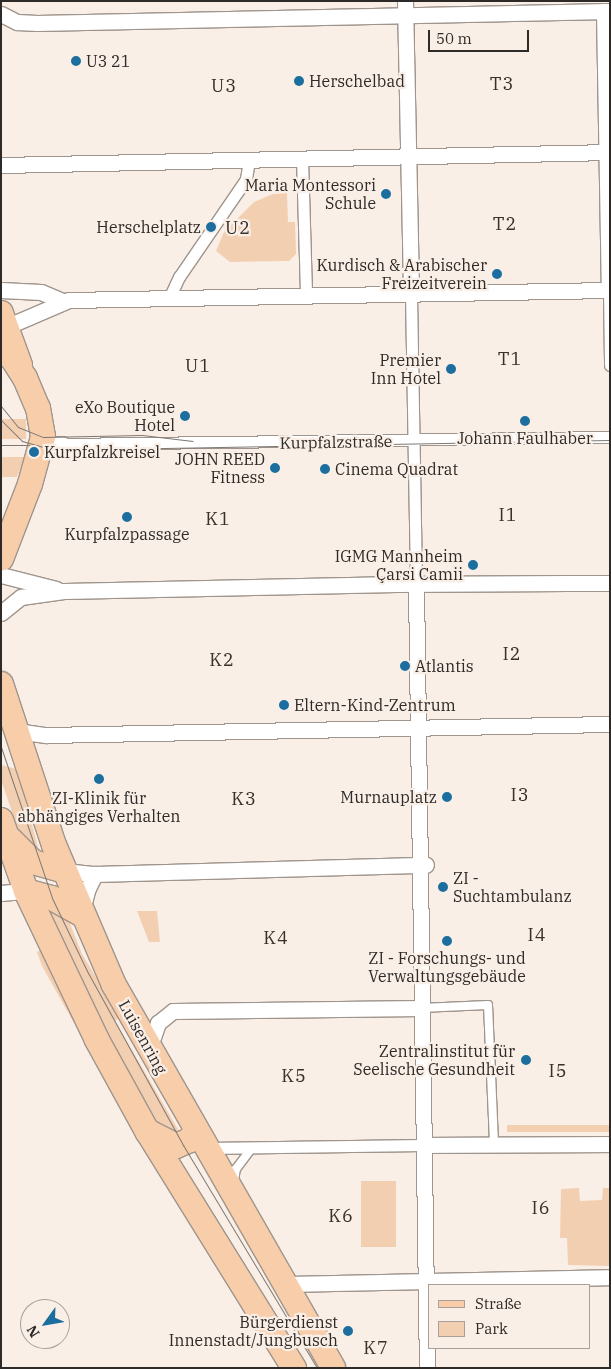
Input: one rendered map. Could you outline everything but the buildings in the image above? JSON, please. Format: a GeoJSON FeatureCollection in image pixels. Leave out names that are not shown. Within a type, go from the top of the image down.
{"type":"FeatureCollection","features":[{"type":"Feature","properties":{"kind":"main road"},"geometry":{"type":"LineString","coordinates":[[1,559],[8,529],[52,445],[25,378],[12,358],[6,328]]}},
{"type":"Feature","properties":{"kind":"main road","name":"Luisenring"},"geometry":{"type":"LineString","coordinates":[[1,684],[64,871],[81,914],[195,1141],[233,1196],[333,1368]]}},
{"type":"Feature","properties":{"kind":"main road"},"geometry":{"type":"LineString","coordinates":[[3,835],[33,862],[64,871]]}},
{"type":"Feature","properties":{"kind":"main road"},"geometry":{"type":"LineString","coordinates":[[3,835],[60,966],[147,1131],[294,1368]]}},
{"type":"Feature","properties":{"kind":"main road"},"geometry":{"type":"LineString","coordinates":[[26,891],[52,898],[81,914]]}},
{"type":"Feature","properties":{"kind":"main road"},"geometry":{"type":"LineString","coordinates":[[147,1131],[176,1146],[195,1141]]}},
{"type":"Feature","properties":{"kind":"street"},"geometry":{"type":"LineString","coordinates":[[405,8],[410,157],[418,726],[423,865],[421,1008],[427,1368]]}},
{"type":"Feature","properties":{"kind":"street"},"geometry":{"type":"LineString","coordinates":[[1,14],[16,22],[37,24],[405,8],[607,11],[610,365]]}},
{"type":"Feature","properties":{"kind":"street"},"geometry":{"type":"LineString","coordinates":[[1,165],[608,152]]}},
{"type":"Feature","properties":{"kind":"street"},"geometry":{"type":"LineString","coordinates":[[302,158],[306,296]]}},
{"type":"Feature","properties":{"kind":"street"},"geometry":{"type":"LineString","coordinates":[[171,294],[179,277],[246,179],[249,160]]}},
{"type":"Feature","properties":{"kind":"street"},"geometry":{"type":"LineString","coordinates":[[1,290],[41,292],[62,301],[609,290]]}},
{"type":"Feature","properties":{"kind":"street"},"geometry":{"type":"LineString","coordinates":[[6,328],[62,301]]}},
{"type":"Feature","properties":{"kind":"street","name":"Kurpfalzstraße"},"geometry":{"type":"LineString","coordinates":[[52,445],[610,437]]}},
{"type":"Feature","properties":{"kind":"street"},"geometry":{"type":"LineString","coordinates":[[1,575],[64,591]]}},
{"type":"Feature","properties":{"kind":"street"},"geometry":{"type":"LineString","coordinates":[[1,612],[20,597],[64,591],[610,583]]}},
{"type":"Feature","properties":{"kind":"street"},"geometry":{"type":"LineString","coordinates":[[16,731],[46,736],[418,726],[610,724]]}},
{"type":"Feature","properties":{"kind":"street"},"geometry":{"type":"LineString","coordinates":[[64,871],[95,874],[423,865]]}},
{"type":"Feature","properties":{"kind":"street"},"geometry":{"type":"LineString","coordinates":[[81,914],[88,888],[95,874]]}},
{"type":"Feature","properties":{"kind":"street"},"geometry":{"type":"LineString","coordinates":[[1,894],[26,891]]}},
{"type":"Feature","properties":{"kind":"street"},"geometry":{"type":"LineString","coordinates":[[149,1050],[158,1023],[173,1011],[421,1008]]}},
{"type":"Feature","properties":{"kind":"street"},"geometry":{"type":"LineString","coordinates":[[195,1141],[252,1148],[610,1144]]}},
{"type":"Feature","properties":{"kind":"street"},"geometry":{"type":"LineString","coordinates":[[283,1284],[425,1279],[610,1277]]}},
{"type":"Feature","properties":{"kind":"lane"},"geometry":{"type":"LineString","coordinates":[[421,1008],[488,1005],[494,1144]]}},
{"type":"Feature","properties":{"kind":"lane"},"geometry":{"type":"LineString","coordinates":[[233,1196],[236,1169],[252,1148]]}},
{"type":"Feature","properties":{"kind":"green space"},"geometry":{"type":"Polygon","coordinates":[[[287,193],[288,222],[295,222],[296,254],[289,261],[230,262],[216,251],[224,232],[254,202],[273,194],[287,193]]]}},
{"type":"Feature","properties":{"kind":"green space"},"geometry":{"type":"Polygon","coordinates":[[[1,419],[26,419],[26,439],[1,439],[1,419]]]}},
{"type":"Feature","properties":{"kind":"green space"},"geometry":{"type":"Polygon","coordinates":[[[1,457],[25,457],[17,477],[1,477],[1,457]]]}},
{"type":"Feature","properties":{"kind":"green space"},"geometry":{"type":"Polygon","coordinates":[[[1,765],[17,769],[38,847],[25,849],[1,780],[1,765]]]}},
{"type":"Feature","properties":{"kind":"green space"},"geometry":{"type":"Polygon","coordinates":[[[47,905],[63,912],[69,921],[82,954],[120,1017],[115,1021],[179,1131],[170,1136],[165,1134],[93,1017],[44,910],[47,905]]]}},
{"type":"Feature","properties":{"kind":"green space"},"geometry":{"type":"Polygon","coordinates":[[[137,911],[157,911],[160,942],[149,942],[137,911]]]}},
{"type":"Feature","properties":{"kind":"green space"},"geometry":{"type":"Polygon","coordinates":[[[43,948],[122,1109],[42,966],[37,952],[43,948]]]}},
{"type":"Feature","properties":{"kind":"green space"},"geometry":{"type":"Polygon","coordinates":[[[507,1125],[610,1125],[610,1132],[507,1132],[507,1125]]]}},
{"type":"Feature","properties":{"kind":"green space"},"geometry":{"type":"Polygon","coordinates":[[[361,1181],[396,1181],[396,1247],[361,1247],[361,1181]]]}},
{"type":"Feature","properties":{"kind":"green space"},"geometry":{"type":"Polygon","coordinates":[[[579,1188],[580,1201],[602,1200],[603,1188],[610,1188],[610,1266],[568,1265],[567,1238],[560,1238],[561,1189],[579,1188]]]}},
{"type":"Feature","properties":{"kind":"tram line"},"geometry":{"type":"LineString","coordinates":[[1,406],[18,427],[43,437],[142,435],[193,441]]}},
{"type":"Feature","properties":{"kind":"tram line"},"geometry":{"type":"LineString","coordinates":[[1,420],[22,441],[54,450],[610,440]]}},
{"type":"Feature","properties":{"kind":"tram line"},"geometry":{"type":"LineString","coordinates":[[1,445],[29,445]]}},
{"type":"Feature","properties":{"kind":"tram line"},"geometry":{"type":"LineString","coordinates":[[1,747],[52,898],[87,971],[183,1145],[317,1368]]}},
{"type":"Feature","properties":{"kind":"place","name":"U3 21"},"geometry":{"type":"Point","coordinates":[76,61]}},
{"type":"Feature","properties":{"kind":"place","name":"Herschelbad"},"geometry":{"type":"Point","coordinates":[299,81]}},
{"type":"Feature","properties":{"kind":"place","name":"Maria Montessori Schule"},"geometry":{"type":"Point","coordinates":[386,194]}},
{"type":"Feature","properties":{"kind":"place","name":"Herschelplatz"},"geometry":{"type":"Point","coordinates":[211,227]}},
{"type":"Feature","properties":{"kind":"place","name":"Kurdisch & Arabischer Freizeitverein"},"geometry":{"type":"Point","coordinates":[497,274]}},
{"type":"Feature","properties":{"kind":"place","name":"Premier Inn Hotel"},"geometry":{"type":"Point","coordinates":[451,369]}},
{"type":"Feature","properties":{"kind":"place","name":"eXo Boutique Hotel"},"geometry":{"type":"Point","coordinates":[185,416]}},
{"type":"Feature","properties":{"kind":"place","name":"Johann Faulhaber"},"geometry":{"type":"Point","coordinates":[525,421]}},
{"type":"Feature","properties":{"kind":"place","name":"Kurpfalzkreisel"},"geometry":{"type":"Point","coordinates":[34,452]}},
{"type":"Feature","properties":{"kind":"place","name":"JOHN REED Fitness"},"geometry":{"type":"Point","coordinates":[275,468]}},
{"type":"Feature","properties":{"kind":"place","name":"Cinema Quadrat"},"geometry":{"type":"Point","coordinates":[325,469]}},
{"type":"Feature","properties":{"kind":"place","name":"Kurpfalzpassage"},"geometry":{"type":"Point","coordinates":[127,517]}},
{"type":"Feature","properties":{"kind":"place","name":"IGMG Mannheim Çarsi Camii"},"geometry":{"type":"Point","coordinates":[473,565]}},
{"type":"Feature","properties":{"kind":"place","name":"Atlantis"},"geometry":{"type":"Point","coordinates":[405,666]}},
{"type":"Feature","properties":{"kind":"place","name":"Eltern-Kind-Zentrum"},"geometry":{"type":"Point","coordinates":[284,705]}},
{"type":"Feature","properties":{"kind":"place","name":"ZI-Klinik für abhängiges Verhalten"},"geometry":{"type":"Point","coordinates":[99,779]}},
{"type":"Feature","properties":{"kind":"place","name":"Murnauplatz"},"geometry":{"type":"Point","coordinates":[447,797]}},
{"type":"Feature","properties":{"kind":"place","name":"ZI - Suchtambulanz"},"geometry":{"type":"Point","coordinates":[443,887]}},
{"type":"Feature","properties":{"kind":"place","name":"ZI - Forschungs- und Verwaltungsgebäude"},"geometry":{"type":"Point","coordinates":[447,941]}},
{"type":"Feature","properties":{"kind":"place","name":"Zentralinstitut für Seelische Gesundheit"},"geometry":{"type":"Point","coordinates":[526,1060]}},
{"type":"Feature","properties":{"kind":"place","name":"Bürgerdienst Innenstadt/Jungbusch"},"geometry":{"type":"Point","coordinates":[348,1331]}},
{"type":"Feature","properties":{"kind":"district","name":"T3"},"geometry":{"type":"Point","coordinates":[502,84]}},
{"type":"Feature","properties":{"kind":"district","name":"U3"},"geometry":{"type":"Point","coordinates":[224,86]}},
{"type":"Feature","properties":{"kind":"district","name":"T2"},"geometry":{"type":"Point","coordinates":[505,224]}},
{"type":"Feature","properties":{"kind":"district","name":"U2"},"geometry":{"type":"Point","coordinates":[238,228]}},
{"type":"Feature","properties":{"kind":"district","name":"T1"},"geometry":{"type":"Point","coordinates":[510,359]}},
{"type":"Feature","properties":{"kind":"district","name":"U1"},"geometry":{"type":"Point","coordinates":[198,366]}},
{"type":"Feature","properties":{"kind":"district","name":"I1"},"geometry":{"type":"Point","coordinates":[508,515]}},
{"type":"Feature","properties":{"kind":"district","name":"K1"},"geometry":{"type":"Point","coordinates":[218,519]}},
{"type":"Feature","properties":{"kind":"district","name":"I2"},"geometry":{"type":"Point","coordinates":[512,654]}},
{"type":"Feature","properties":{"kind":"district","name":"K2"},"geometry":{"type":"Point","coordinates":[222,660]}},
{"type":"Feature","properties":{"kind":"district","name":"I3"},"geometry":{"type":"Point","coordinates":[520,795]}},
{"type":"Feature","properties":{"kind":"district","name":"K3"},"geometry":{"type":"Point","coordinates":[244,799]}},
{"type":"Feature","properties":{"kind":"district","name":"I4"},"geometry":{"type":"Point","coordinates":[537,935]}},
{"type":"Feature","properties":{"kind":"district","name":"K4"},"geometry":{"type":"Point","coordinates":[276,938]}},
{"type":"Feature","properties":{"kind":"district","name":"I5"},"geometry":{"type":"Point","coordinates":[558,1071]}},
{"type":"Feature","properties":{"kind":"district","name":"K5"},"geometry":{"type":"Point","coordinates":[294,1076]}},
{"type":"Feature","properties":{"kind":"district","name":"I6"},"geometry":{"type":"Point","coordinates":[541,1208]}},
{"type":"Feature","properties":{"kind":"district","name":"K6"},"geometry":{"type":"Point","coordinates":[341,1216]}},
{"type":"Feature","properties":{"kind":"district","name":"K7"},"geometry":{"type":"Point","coordinates":[376,1348]}}]}
